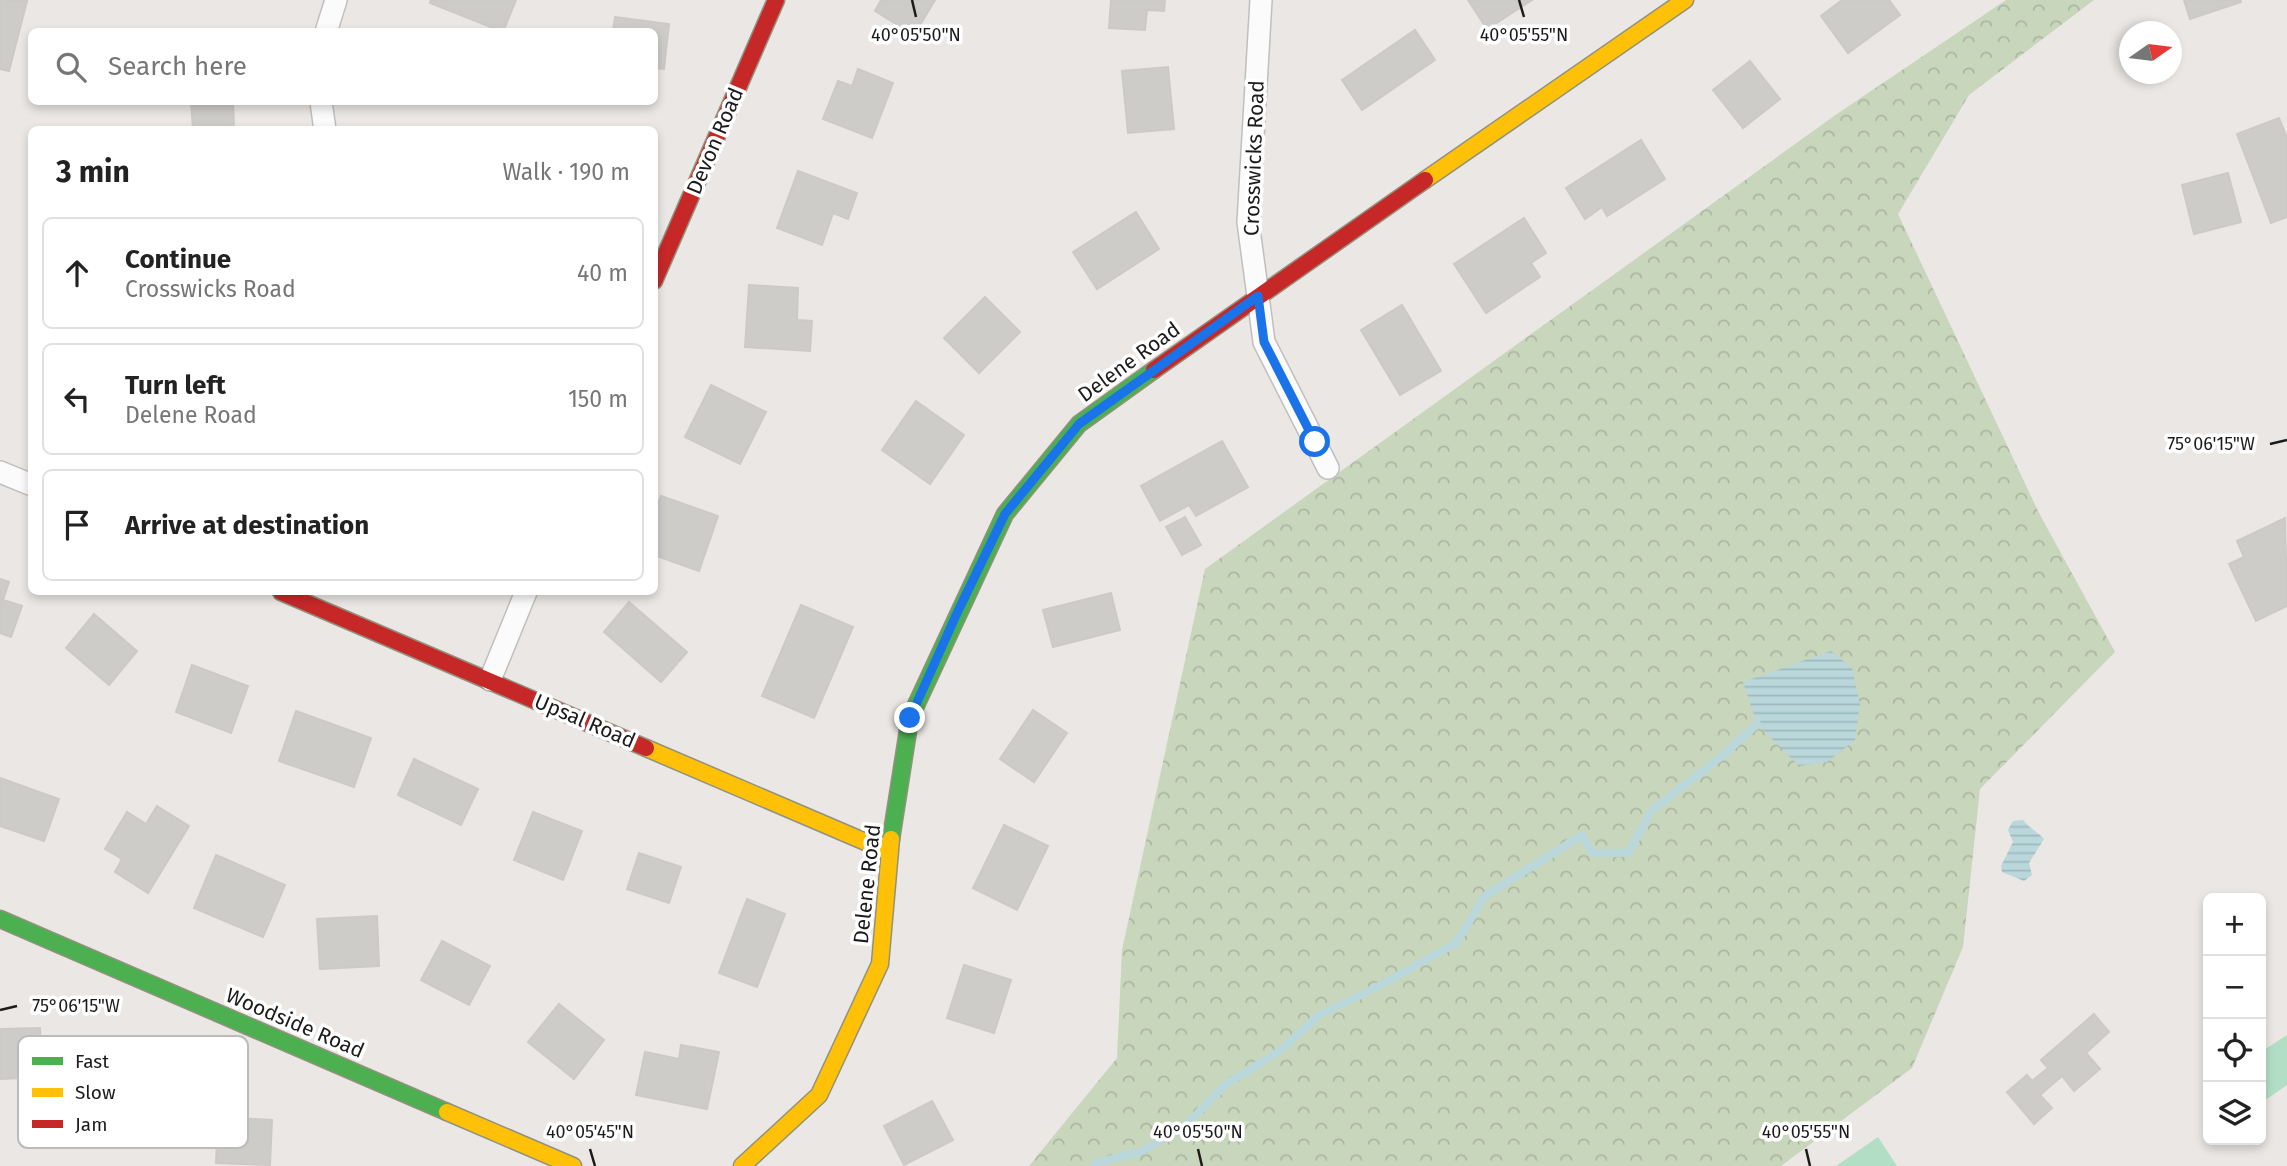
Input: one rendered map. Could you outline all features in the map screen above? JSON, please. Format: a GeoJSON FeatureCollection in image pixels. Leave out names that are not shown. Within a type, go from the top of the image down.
{"type":"FeatureCollection","features":[{"type":"Feature","properties":{"kind":"street"},"geometry":{"type":"LineString","coordinates":[[327,28],[337,0]]}},
{"type":"Feature","properties":{"kind":"street","name":"Devon Road"},"geometry":{"type":"LineString","coordinates":[[658,272],[776,0]]}},
{"type":"Feature","properties":{"kind":"street","name":"Crosswicks Road"},"geometry":{"type":"LineString","coordinates":[[1261,0],[1248,222],[1264,342],[1328,468]]}},
{"type":"Feature","properties":{"kind":"street","name":"Delene Road"},"geometry":{"type":"LineString","coordinates":[[742,1166],[819,1095],[880,964],[889,852],[910,718],[1005,514],[1079,424],[1258,296],[1685,0]]}},
{"type":"Feature","properties":{"kind":"street"},"geometry":{"type":"LineString","coordinates":[[322,105],[325,126]]}},
{"type":"Feature","properties":{"kind":"street"},"geometry":{"type":"LineString","coordinates":[[0,472],[28,483]]}},
{"type":"Feature","properties":{"kind":"street","name":"Upsal Road"},"geometry":{"type":"LineString","coordinates":[[288,595],[889,852]]}},
{"type":"Feature","properties":{"kind":"street"},"geometry":{"type":"LineString","coordinates":[[490,680],[525,595]]}},
{"type":"Feature","properties":{"kind":"street","name":"Woodside Road"},"geometry":{"type":"LineString","coordinates":[[0,919],[573,1166]]}},
{"type":"Feature","properties":{"kind":"green space"},"geometry":{"type":"Polygon","coordinates":[[[2006,0],[2094,0],[1969,95],[1898,214],[2039,513],[2115,652],[1980,789],[1963,947],[1912,1068],[1781,1166],[1029,1166],[1117,1058],[1122,950],[1205,569],[1834,116],[2006,0]]]}},
{"type":"Feature","properties":{"kind":"green space"},"geometry":{"type":"Polygon","coordinates":[[[2287,1035],[2287,1085],[2266,1100],[2266,1082],[2266,1049],[2287,1035]]]}},
{"type":"Feature","properties":{"kind":"green space"},"geometry":{"type":"Polygon","coordinates":[[[1878,1137],[1897,1166],[1836,1166],[1878,1137]]]}},
{"type":"Feature","properties":{"kind":"water"},"geometry":{"type":"Polygon","coordinates":[[[1831,651],[1852,668],[1860,704],[1855,740],[1827,762],[1799,766],[1757,724],[1743,682],[1831,651]]]}},
{"type":"Feature","properties":{"kind":"water"},"geometry":{"type":"Polygon","coordinates":[[[2023,820],[2044,839],[2029,863],[2032,875],[2024,881],[2002,872],[2001,866],[2013,842],[2008,830],[2013,821],[2023,820]]]}},
{"type":"Feature","properties":{"kind":"building"},"geometry":{"type":"Polygon","coordinates":[[[0,0],[27,1],[9,71],[0,69],[0,0]]]}},
{"type":"Feature","properties":{"kind":"building"},"geometry":{"type":"Polygon","coordinates":[[[431,0],[516,0],[505,28],[493,28],[430,3],[431,0]]]}},
{"type":"Feature","properties":{"kind":"building"},"geometry":{"type":"Polygon","coordinates":[[[881,0],[935,0],[914,35],[875,11],[881,0]]]}},
{"type":"Feature","properties":{"kind":"building"},"geometry":{"type":"Polygon","coordinates":[[[1111,0],[1165,0],[1164,11],[1147,10],[1145,30],[1109,28],[1111,0]]]}},
{"type":"Feature","properties":{"kind":"building"},"geometry":{"type":"Polygon","coordinates":[[[1468,0],[1532,0],[1487,29],[1468,0]]]}},
{"type":"Feature","properties":{"kind":"building"},"geometry":{"type":"Polygon","coordinates":[[[1842,0],[1889,0],[1900,15],[1848,53],[1821,16],[1842,0]]]}},
{"type":"Feature","properties":{"kind":"building"},"geometry":{"type":"Polygon","coordinates":[[[2184,0],[2240,0],[2241,2],[2190,19],[2184,0]]]}},
{"type":"Feature","properties":{"kind":"building"},"geometry":{"type":"Polygon","coordinates":[[[615,17],[669,24],[664,69],[658,68],[658,28],[614,28],[615,17]]]}},
{"type":"Feature","properties":{"kind":"building"},"geometry":{"type":"Polygon","coordinates":[[[1415,30],[1435,60],[1362,110],[1342,80],[1415,30]]]}},
{"type":"Feature","properties":{"kind":"building"},"geometry":{"type":"Polygon","coordinates":[[[1750,61],[1780,99],[1743,128],[1713,90],[1750,61]]]}},
{"type":"Feature","properties":{"kind":"building"},"geometry":{"type":"Polygon","coordinates":[[[1168,67],[1174,129],[1128,133],[1122,71],[1168,67]]]}},
{"type":"Feature","properties":{"kind":"building"},"geometry":{"type":"Polygon","coordinates":[[[858,69],[893,83],[872,138],[823,119],[838,81],[852,86],[858,69]]]}},
{"type":"Feature","properties":{"kind":"building"},"geometry":{"type":"Polygon","coordinates":[[[191,105],[233,105],[234,126],[193,126],[191,105]]]}},
{"type":"Feature","properties":{"kind":"building"},"geometry":{"type":"Polygon","coordinates":[[[2279,118],[2287,138],[2287,217],[2271,223],[2237,134],[2279,118]]]}},
{"type":"Feature","properties":{"kind":"building"},"geometry":{"type":"Polygon","coordinates":[[[1641,140],[1665,179],[1607,216],[1602,207],[1585,219],[1566,188],[1641,140]]]}},
{"type":"Feature","properties":{"kind":"building"},"geometry":{"type":"Polygon","coordinates":[[[798,171],[857,193],[848,219],[833,213],[822,245],[777,228],[798,171]]]}},
{"type":"Feature","properties":{"kind":"building"},"geometry":{"type":"Polygon","coordinates":[[[2228,173],[2241,222],[2194,234],[2182,185],[2228,173]]]}},
{"type":"Feature","properties":{"kind":"building"},"geometry":{"type":"Polygon","coordinates":[[[1136,212],[1159,249],[1097,289],[1073,252],[1136,212]]]}},
{"type":"Feature","properties":{"kind":"building"},"geometry":{"type":"Polygon","coordinates":[[[1524,218],[1546,253],[1531,263],[1540,277],[1486,313],[1454,264],[1524,218]]]}},
{"type":"Feature","properties":{"kind":"building"},"geometry":{"type":"Polygon","coordinates":[[[749,285],[798,288],[797,320],[812,321],[810,351],[745,347],[749,285]]]}},
{"type":"Feature","properties":{"kind":"building"},"geometry":{"type":"Polygon","coordinates":[[[985,297],[1020,332],[979,373],[944,338],[985,297]]]}},
{"type":"Feature","properties":{"kind":"building"},"geometry":{"type":"Polygon","coordinates":[[[1402,305],[1441,371],[1400,395],[1361,330],[1402,305]]]}},
{"type":"Feature","properties":{"kind":"building"},"geometry":{"type":"Polygon","coordinates":[[[711,385],[766,412],[740,464],[685,437],[711,385]]]}},
{"type":"Feature","properties":{"kind":"building"},"geometry":{"type":"Polygon","coordinates":[[[916,401],[964,435],[930,484],[882,450],[916,401]]]}},
{"type":"Feature","properties":{"kind":"building"},"geometry":{"type":"Polygon","coordinates":[[[1222,441],[1248,487],[1196,516],[1189,505],[1160,521],[1141,486],[1222,441]]]}},
{"type":"Feature","properties":{"kind":"building"},"geometry":{"type":"Polygon","coordinates":[[[661,496],[718,516],[699,571],[658,556],[658,504],[661,496]]]}},
{"type":"Feature","properties":{"kind":"building"},"geometry":{"type":"Polygon","coordinates":[[[1185,517],[1201,545],[1182,555],[1166,527],[1185,517]]]}},
{"type":"Feature","properties":{"kind":"building"},"geometry":{"type":"Polygon","coordinates":[[[2285,518],[2287,606],[2256,621],[2229,564],[2244,557],[2237,541],[2285,518]]]}},
{"type":"Feature","properties":{"kind":"building"},"geometry":{"type":"Polygon","coordinates":[[[0,579],[9,582],[3,600],[22,606],[11,637],[0,633],[0,579]]]}},
{"type":"Feature","properties":{"kind":"building"},"geometry":{"type":"Polygon","coordinates":[[[1111,593],[1120,630],[1053,647],[1043,610],[1111,593]]]}},
{"type":"Feature","properties":{"kind":"building"},"geometry":{"type":"Polygon","coordinates":[[[629,602],[687,652],[661,682],[604,632],[629,602]]]}},
{"type":"Feature","properties":{"kind":"building"},"geometry":{"type":"Polygon","coordinates":[[[801,605],[853,627],[814,718],[762,696],[801,605]]]}},
{"type":"Feature","properties":{"kind":"building"},"geometry":{"type":"Polygon","coordinates":[[[94,614],[137,651],[109,685],[66,648],[94,614]]]}},
{"type":"Feature","properties":{"kind":"building"},"geometry":{"type":"Polygon","coordinates":[[[192,665],[248,686],[231,733],[176,712],[192,665]]]}},
{"type":"Feature","properties":{"kind":"building"},"geometry":{"type":"Polygon","coordinates":[[[1033,710],[1067,733],[1034,782],[1000,759],[1033,710]]]}},
{"type":"Feature","properties":{"kind":"building"},"geometry":{"type":"Polygon","coordinates":[[[296,711],[371,738],[354,787],[279,761],[296,711]]]}},
{"type":"Feature","properties":{"kind":"building"},"geometry":{"type":"Polygon","coordinates":[[[414,759],[478,789],[461,825],[398,795],[414,759]]]}},
{"type":"Feature","properties":{"kind":"building"},"geometry":{"type":"Polygon","coordinates":[[[0,778],[59,799],[44,841],[0,826],[0,778]]]}},
{"type":"Feature","properties":{"kind":"building"},"geometry":{"type":"Polygon","coordinates":[[[157,806],[189,826],[148,893],[115,872],[122,859],[105,849],[127,812],[146,824],[157,806]]]}},
{"type":"Feature","properties":{"kind":"building"},"geometry":{"type":"Polygon","coordinates":[[[533,812],[582,831],[563,880],[514,860],[533,812]]]}},
{"type":"Feature","properties":{"kind":"building"},"geometry":{"type":"Polygon","coordinates":[[[1004,825],[1048,846],[1017,910],[973,888],[1004,825]]]}},
{"type":"Feature","properties":{"kind":"building"},"geometry":{"type":"Polygon","coordinates":[[[639,853],[681,867],[669,903],[627,889],[639,853]]]}},
{"type":"Feature","properties":{"kind":"building"},"geometry":{"type":"Polygon","coordinates":[[[216,855],[285,885],[263,937],[194,908],[216,855]]]}},
{"type":"Feature","properties":{"kind":"building"},"geometry":{"type":"Polygon","coordinates":[[[747,899],[785,914],[757,987],[719,973],[747,899]]]}},
{"type":"Feature","properties":{"kind":"building"},"geometry":{"type":"Polygon","coordinates":[[[377,916],[379,966],[320,969],[317,919],[377,916]]]}},
{"type":"Feature","properties":{"kind":"building"},"geometry":{"type":"Polygon","coordinates":[[[442,941],[490,966],[469,1005],[421,980],[442,941]]]}},
{"type":"Feature","properties":{"kind":"building"},"geometry":{"type":"Polygon","coordinates":[[[964,965],[1011,980],[994,1033],[947,1018],[964,965]]]}},
{"type":"Feature","properties":{"kind":"building"},"geometry":{"type":"Polygon","coordinates":[[[559,1004],[604,1040],[574,1079],[528,1042],[559,1004]]]}},
{"type":"Feature","properties":{"kind":"building"},"geometry":{"type":"Polygon","coordinates":[[[2094,1014],[2109,1032],[2086,1053],[2100,1069],[2074,1091],[2062,1076],[2040,1095],[2052,1108],[2034,1124],[2007,1092],[2027,1075],[2032,1081],[2048,1068],[2041,1060],[2094,1014]]]}},
{"type":"Feature","properties":{"kind":"building"},"geometry":{"type":"Polygon","coordinates":[[[40,1028],[40,1036],[18,1036],[18,1078],[0,1079],[0,1029],[40,1028]]]}},
{"type":"Feature","properties":{"kind":"building"},"geometry":{"type":"Polygon","coordinates":[[[681,1045],[719,1052],[707,1109],[636,1095],[645,1052],[679,1059],[681,1045]]]}},
{"type":"Feature","properties":{"kind":"building"},"geometry":{"type":"Polygon","coordinates":[[[932,1101],[953,1140],[904,1165],[884,1126],[932,1101]]]}},
{"type":"Feature","properties":{"kind":"building"},"geometry":{"type":"Polygon","coordinates":[[[248,1119],[272,1120],[270,1165],[216,1163],[217,1148],[248,1148],[248,1119]]]}},
{"type":"Feature","properties":{"kind":"waterway"},"geometry":{"type":"LineString","coordinates":[[1095,1166],[1096,1163],[1140,1152],[1184,1127],[1225,1085],[1281,1050],[1319,1015],[1381,985],[1456,943],[1485,896],[1582,835],[1592,853],[1628,853],[1652,810],[1722,756],[1757,724]]}},
{"type":"Feature","properties":{"kind":"traffic: fast"},"geometry":{"type":"LineString","coordinates":[[891,839],[910,718],[1005,514],[1079,424],[1154,370]]}},
{"type":"Feature","properties":{"kind":"traffic: fast"},"geometry":{"type":"LineString","coordinates":[[0,919],[447,1112]]}},
{"type":"Feature","properties":{"kind":"traffic: slow"},"geometry":{"type":"LineString","coordinates":[[1425,180],[1685,0]]}},
{"type":"Feature","properties":{"kind":"traffic: slow"},"geometry":{"type":"LineString","coordinates":[[646,748],[889,852]]}},
{"type":"Feature","properties":{"kind":"traffic: slow"},"geometry":{"type":"LineString","coordinates":[[742,1166],[819,1095],[880,964],[891,839]]}},
{"type":"Feature","properties":{"kind":"traffic: slow"},"geometry":{"type":"LineString","coordinates":[[447,1112],[573,1166]]}},
{"type":"Feature","properties":{"kind":"traffic: jam"},"geometry":{"type":"LineString","coordinates":[[658,272],[776,0]]}},
{"type":"Feature","properties":{"kind":"traffic: jam"},"geometry":{"type":"LineString","coordinates":[[1154,370],[1425,180]]}},
{"type":"Feature","properties":{"kind":"traffic: jam"},"geometry":{"type":"LineString","coordinates":[[288,595],[646,748]]}},
{"type":"Feature","properties":{"kind":"route"},"geometry":{"type":"LineString","coordinates":[[910,718],[1005,514],[1079,424],[1258,296],[1264,342],[1315,442]]}}]}
